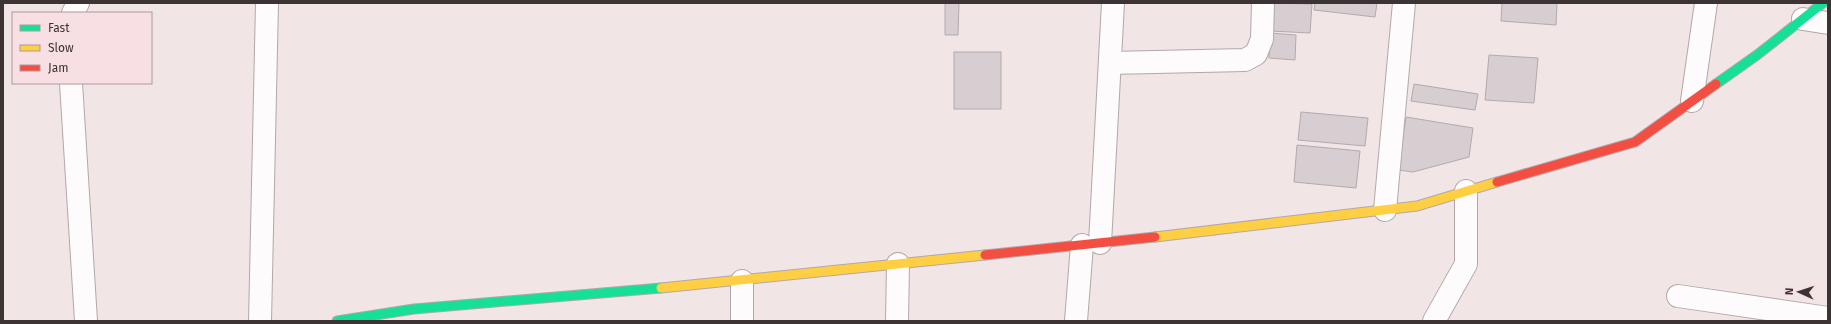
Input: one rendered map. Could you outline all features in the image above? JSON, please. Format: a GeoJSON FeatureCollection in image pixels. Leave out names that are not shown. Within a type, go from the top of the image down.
{"type":"FeatureCollection","features":[{"type":"Feature","properties":{"kind":"street"},"geometry":{"type":"LineString","coordinates":[[74,12],[78,3]]}},
{"type":"Feature","properties":{"kind":"street"},"geometry":{"type":"LineString","coordinates":[[260,321],[267,3]]}},
{"type":"Feature","properties":{"kind":"street"},"geometry":{"type":"LineString","coordinates":[[1076,321],[1091,244],[1110,63],[1113,3]]}},
{"type":"Feature","properties":{"kind":"street"},"geometry":{"type":"LineString","coordinates":[[1110,63],[1245,60],[1256,54],[1262,39],[1263,3]]}},
{"type":"Feature","properties":{"kind":"street"},"geometry":{"type":"LineString","coordinates":[[1384,210],[1404,3]]}},
{"type":"Feature","properties":{"kind":"street"},"geometry":{"type":"LineString","coordinates":[[1692,101],[1706,3]]}},
{"type":"Feature","properties":{"kind":"street"},"geometry":{"type":"LineString","coordinates":[[337,321],[414,315],[1091,244],[1417,206],[1634,142],[1757,55],[1823,3]]}},
{"type":"Feature","properties":{"kind":"street"},"geometry":{"type":"LineString","coordinates":[[1803,19],[1828,23]]}},
{"type":"Feature","properties":{"kind":"street"},"geometry":{"type":"LineString","coordinates":[[71,84],[86,321]]}},
{"type":"Feature","properties":{"kind":"street"},"geometry":{"type":"LineString","coordinates":[[1434,321],[1466,264],[1466,191]]}},
{"type":"Feature","properties":{"kind":"street"},"geometry":{"type":"LineString","coordinates":[[897,321],[898,264]]}},
{"type":"Feature","properties":{"kind":"street"},"geometry":{"type":"LineString","coordinates":[[742,280],[742,321]]}},
{"type":"Feature","properties":{"kind":"street"},"geometry":{"type":"LineString","coordinates":[[1678,296],[1828,318]]}},
{"type":"Feature","properties":{"kind":"building"},"geometry":{"type":"Polygon","coordinates":[[[945,3],[959,3],[958,35],[945,35],[945,3]]]}},
{"type":"Feature","properties":{"kind":"building"},"geometry":{"type":"Polygon","coordinates":[[[1271,3],[1312,4],[1310,33],[1270,31],[1271,3]]]}},
{"type":"Feature","properties":{"kind":"building"},"geometry":{"type":"Polygon","coordinates":[[[1315,3],[1377,3],[1375,17],[1314,10],[1315,3]]]}},
{"type":"Feature","properties":{"kind":"building"},"geometry":{"type":"Polygon","coordinates":[[[1502,3],[1557,3],[1556,25],[1501,21],[1502,3]]]}},
{"type":"Feature","properties":{"kind":"building"},"geometry":{"type":"Polygon","coordinates":[[[1270,33],[1296,35],[1295,60],[1269,58],[1270,33]]]}},
{"type":"Feature","properties":{"kind":"building"},"geometry":{"type":"Polygon","coordinates":[[[954,52],[1001,52],[1001,109],[954,109],[954,52]]]}},
{"type":"Feature","properties":{"kind":"building"},"geometry":{"type":"Polygon","coordinates":[[[1489,55],[1538,58],[1534,103],[1485,100],[1489,55]]]}},
{"type":"Feature","properties":{"kind":"building"},"geometry":{"type":"Polygon","coordinates":[[[1414,84],[1478,94],[1475,110],[1411,101],[1414,84]]]}},
{"type":"Feature","properties":{"kind":"building"},"geometry":{"type":"Polygon","coordinates":[[[1301,112],[1368,118],[1365,146],[1298,140],[1301,112]]]}},
{"type":"Feature","properties":{"kind":"building"},"geometry":{"type":"Polygon","coordinates":[[[1406,117],[1473,128],[1469,157],[1413,172],[1398,170],[1406,117]]]}},
{"type":"Feature","properties":{"kind":"building"},"geometry":{"type":"Polygon","coordinates":[[[1297,145],[1360,151],[1356,188],[1294,182],[1297,145]]]}},
{"type":"Feature","properties":{"kind":"traffic: fast"},"geometry":{"type":"LineString","coordinates":[[1716,84],[1757,55],[1823,3]]}},
{"type":"Feature","properties":{"kind":"traffic: fast"},"geometry":{"type":"LineString","coordinates":[[337,321],[414,309],[661,288]]}},
{"type":"Feature","properties":{"kind":"traffic: slow"},"geometry":{"type":"LineString","coordinates":[[1155,237],[1417,206],[1497,182]]}},
{"type":"Feature","properties":{"kind":"traffic: slow"},"geometry":{"type":"LineString","coordinates":[[661,288],[985,255]]}},
{"type":"Feature","properties":{"kind":"traffic: jam"},"geometry":{"type":"LineString","coordinates":[[1497,182],[1635,142],[1716,84]]}},
{"type":"Feature","properties":{"kind":"traffic: jam"},"geometry":{"type":"LineString","coordinates":[[985,255],[1155,237]]}}]}
